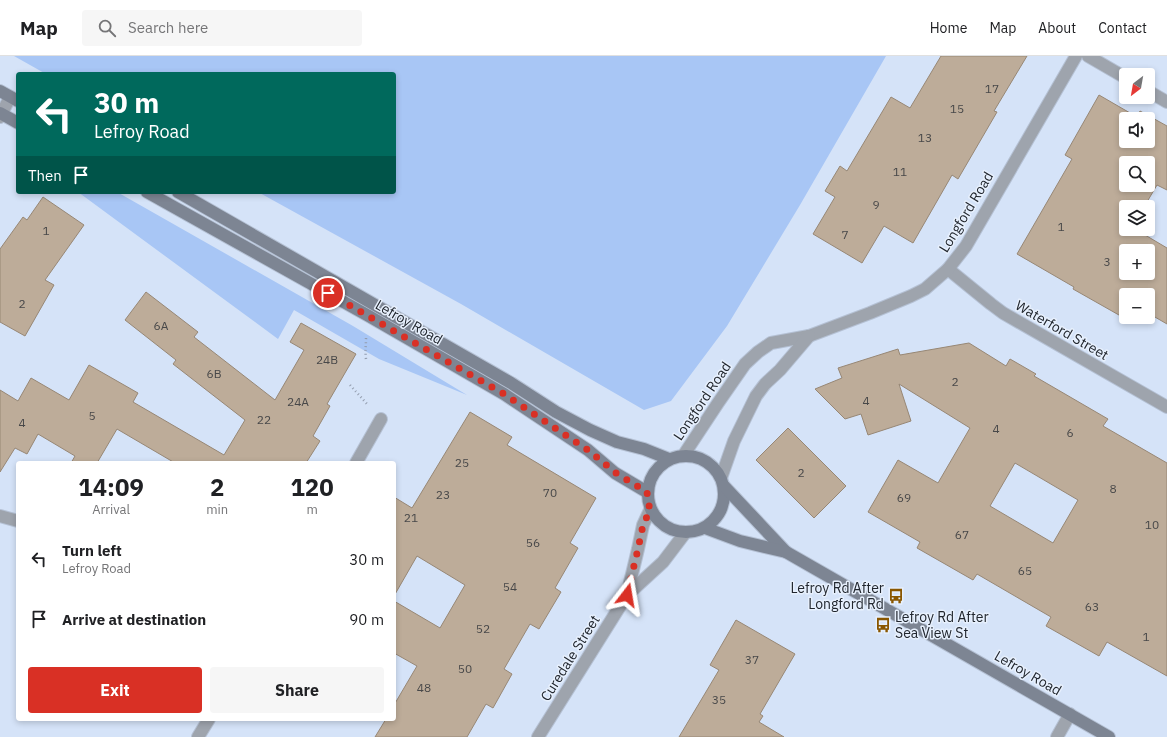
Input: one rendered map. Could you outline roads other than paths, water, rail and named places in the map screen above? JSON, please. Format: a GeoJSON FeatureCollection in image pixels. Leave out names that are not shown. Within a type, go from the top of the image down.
{"type":"FeatureCollection","features":[{"type":"Feature","properties":{"kind":"street","name":"Longford Road"},"geometry":{"type":"LineString","coordinates":[[683,456],[745,364],[758,352],[771,343],[809,336],[912,296],[925,288],[948,269],[966,246],[1076,56]]}},
{"type":"Feature","properties":{"kind":"street"},"geometry":{"type":"LineString","coordinates":[[1088,56],[1119,74]]}},
{"type":"Feature","properties":{"kind":"street"},"geometry":{"type":"LineString","coordinates":[[1155,95],[1167,102]]}},
{"type":"Feature","properties":{"kind":"street"},"geometry":{"type":"LineString","coordinates":[[10,96],[0,115],[16,122]]}},
{"type":"Feature","properties":{"kind":"street","name":"Lefroy Road"},"geometry":{"type":"LineString","coordinates":[[151,194],[367,315],[504,394],[588,450],[616,473],[647,492]]}},
{"type":"Feature","properties":{"kind":"street","name":"Lefroy Road"},"geometry":{"type":"LineString","coordinates":[[181,194],[511,383],[556,412],[590,430],[617,442],[644,449],[669,459],[683,456],[694,456],[705,461],[714,468],[722,482],[786,552]]}},
{"type":"Feature","properties":{"kind":"street","name":"Waterford Street"},"geometry":{"type":"LineString","coordinates":[[948,269],[1003,313],[1167,407]]}},
{"type":"Feature","properties":{"kind":"street","name":"Longford Road"},"geometry":{"type":"LineString","coordinates":[[722,482],[734,441],[756,396],[809,336]]}},
{"type":"Feature","properties":{"kind":"street"},"geometry":{"type":"LineString","coordinates":[[357,461],[381,419]]}},
{"type":"Feature","properties":{"kind":"street"},"geometry":{"type":"LineString","coordinates":[[669,459],[660,465],[654,473],[649,482],[647,492],[650,510],[656,519],[675,531],[685,533],[695,532],[705,528],[714,520],[721,510],[724,499],[722,482]]}},
{"type":"Feature","properties":{"kind":"street","name":"Curedale Street"},"geometry":{"type":"LineString","coordinates":[[627,595],[643,525],[650,510]]}},
{"type":"Feature","properties":{"kind":"street"},"geometry":{"type":"LineString","coordinates":[[0,516],[16,520]]}},
{"type":"Feature","properties":{"kind":"street","name":"Lefroy Road"},"geometry":{"type":"LineString","coordinates":[[705,528],[740,541],[786,552],[1109,737]]}},
{"type":"Feature","properties":{"kind":"street","name":"Curedale Street"},"geometry":{"type":"LineString","coordinates":[[538,737],[627,595],[663,562],[685,533]]}},
{"type":"Feature","properties":{"kind":"street"},"geometry":{"type":"LineString","coordinates":[[1057,737],[1070,714]]}},
{"type":"Feature","properties":{"kind":"street"},"geometry":{"type":"LineString","coordinates":[[198,737],[208,721]]}},
{"type":"Feature","properties":{"kind":"place","name":"Lefroy Rd After Longford Rd"},"geometry":{"type":"Point","coordinates":[896,596]}},
{"type":"Feature","properties":{"kind":"place","name":"Lefroy Rd After Sea View St"},"geometry":{"type":"Point","coordinates":[883,625]}}]}
